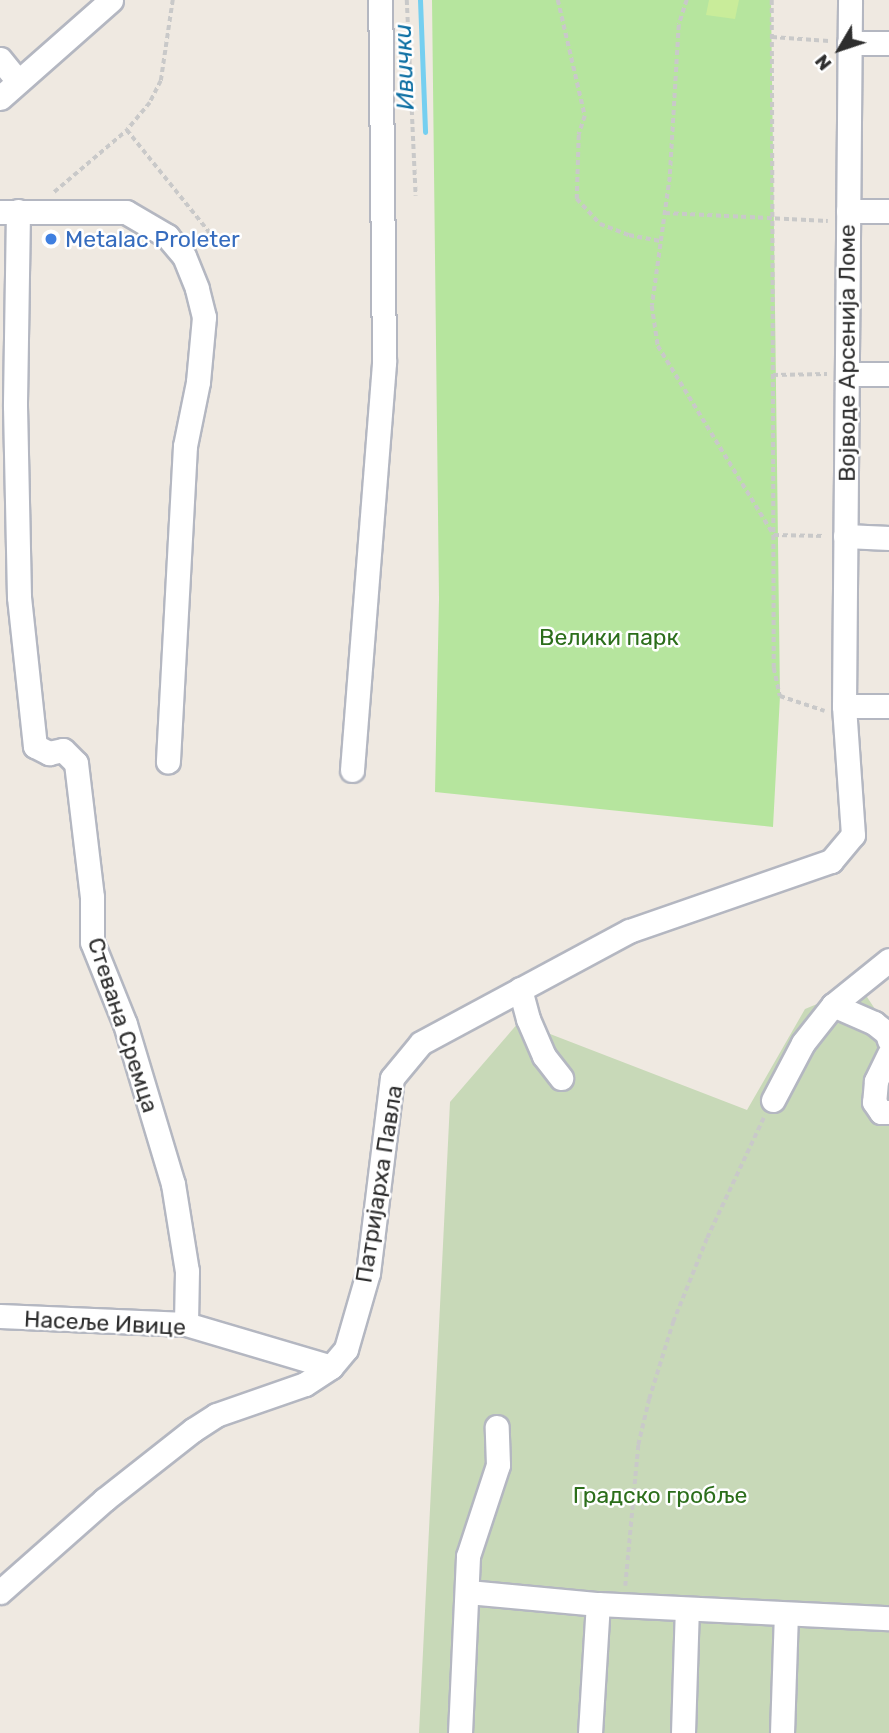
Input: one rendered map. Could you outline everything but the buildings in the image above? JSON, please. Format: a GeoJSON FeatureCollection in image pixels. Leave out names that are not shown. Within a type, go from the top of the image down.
{"type":"FeatureCollection","features":[{"type":"Feature","properties":{"kind":"street"},"geometry":{"type":"LineString","coordinates":[[0,98],[111,0]]}},
{"type":"Feature","properties":{"kind":"street"},"geometry":{"type":"LineString","coordinates":[[352,770],[384,362],[380,0]]}},
{"type":"Feature","properties":{"kind":"street","name":"Војводе Арсенија Ломе"},"geometry":{"type":"LineString","coordinates":[[844,712],[850,0]]}},
{"type":"Feature","properties":{"kind":"street"},"geometry":{"type":"LineString","coordinates":[[849,43],[889,43]]}},
{"type":"Feature","properties":{"kind":"street"},"geometry":{"type":"LineString","coordinates":[[0,60],[18,81]]}},
{"type":"Feature","properties":{"kind":"street"},"geometry":{"type":"LineString","coordinates":[[17,211],[126,212],[167,236],[184,256],[197,289],[204,317],[198,382],[185,446],[169,762]]}},
{"type":"Feature","properties":{"kind":"street","name":"Стевана Сремца"},"geometry":{"type":"LineString","coordinates":[[17,211],[15,406],[19,597],[35,746],[48,754],[64,750],[76,763],[92,897],[92,942],[125,1024],[173,1184],[187,1271],[186,1324]]}},
{"type":"Feature","properties":{"kind":"street"},"geometry":{"type":"LineString","coordinates":[[848,216],[889,211]]}},
{"type":"Feature","properties":{"kind":"street"},"geometry":{"type":"LineString","coordinates":[[847,374],[889,374]]}},
{"type":"Feature","properties":{"kind":"street"},"geometry":{"type":"LineString","coordinates":[[845,536],[889,538]]}},
{"type":"Feature","properties":{"kind":"street"},"geometry":{"type":"LineString","coordinates":[[844,712],[889,706]]}},
{"type":"Feature","properties":{"kind":"street","name":"Патријарха Павла"},"geometry":{"type":"LineString","coordinates":[[0,1592],[104,1500],[204,1422],[235,1407],[305,1384],[331,1367],[346,1349],[368,1273],[392,1078],[421,1043],[629,931],[831,861],[853,835],[844,712]]}},
{"type":"Feature","properties":{"kind":"street"},"geometry":{"type":"LineString","coordinates":[[773,1100],[803,1043],[833,1005],[889,960]]}},
{"type":"Feature","properties":{"kind":"street"},"geometry":{"type":"LineString","coordinates":[[520,989],[538,1044],[561,1078]]}},
{"type":"Feature","properties":{"kind":"street"},"geometry":{"type":"LineString","coordinates":[[833,1005],[874,1023],[887,1033],[889,1040]]}},
{"type":"Feature","properties":{"kind":"street"},"geometry":{"type":"LineString","coordinates":[[889,1054],[876,1081],[874,1101],[881,1112],[889,1112]]}},
{"type":"Feature","properties":{"kind":"street","name":"Насеље Ивице"},"geometry":{"type":"LineString","coordinates":[[0,1316],[186,1324],[331,1367]]}},
{"type":"Feature","properties":{"kind":"street"},"geometry":{"type":"LineString","coordinates":[[460,1733],[468,1556],[498,1465],[497,1427]]}},
{"type":"Feature","properties":{"kind":"street"},"geometry":{"type":"LineString","coordinates":[[468,1592],[598,1604],[889,1618]]}},
{"type":"Feature","properties":{"kind":"street"},"geometry":{"type":"LineString","coordinates":[[590,1733],[598,1604]]}},
{"type":"Feature","properties":{"kind":"street"},"geometry":{"type":"LineString","coordinates":[[683,1733],[687,1609]]}},
{"type":"Feature","properties":{"kind":"street"},"geometry":{"type":"LineString","coordinates":[[782,1733],[786,1614]]}},
{"type":"Feature","properties":{"kind":"path"},"geometry":{"type":"LineString","coordinates":[[17,211],[127,130],[150,103],[161,81],[173,0]]}},
{"type":"Feature","properties":{"kind":"path"},"geometry":{"type":"LineString","coordinates":[[407,0],[416,196]]}},
{"type":"Feature","properties":{"kind":"path"},"geometry":{"type":"LineString","coordinates":[[558,0],[585,116],[579,135],[577,199],[600,224],[629,235],[661,241]]}},
{"type":"Feature","properties":{"kind":"path"},"geometry":{"type":"LineString","coordinates":[[687,0],[679,25],[670,177],[652,306],[659,346],[774,534]]}},
{"type":"Feature","properties":{"kind":"path"},"geometry":{"type":"LineString","coordinates":[[772,0],[774,668],[780,696],[844,712]]}},
{"type":"Feature","properties":{"kind":"path"},"geometry":{"type":"LineString","coordinates":[[772,37],[849,43]]}},
{"type":"Feature","properties":{"kind":"path"},"geometry":{"type":"LineString","coordinates":[[127,130],[210,233],[184,256]]}},
{"type":"Feature","properties":{"kind":"path"},"geometry":{"type":"LineString","coordinates":[[664,213],[772,218],[848,216]]}},
{"type":"Feature","properties":{"kind":"path"},"geometry":{"type":"LineString","coordinates":[[773,375],[847,374]]}},
{"type":"Feature","properties":{"kind":"path"},"geometry":{"type":"LineString","coordinates":[[774,534],[845,536]]}},
{"type":"Feature","properties":{"kind":"path"},"geometry":{"type":"LineString","coordinates":[[625,1605],[638,1445],[649,1399],[673,1322],[722,1202],[773,1100]]}},
{"type":"Feature","properties":{"kind":"green space","name":"Велики парк"},"geometry":{"type":"Polygon","coordinates":[[[432,0],[771,0],[780,696],[773,827],[435,792],[439,599],[432,0]]]}},
{"type":"Feature","properties":{"kind":"green space"},"geometry":{"type":"Polygon","coordinates":[[[709,0],[739,0],[735,19],[706,15],[709,0]]]}},
{"type":"Feature","properties":{"kind":"green space","name":"Градско гробље"},"geometry":{"type":"Polygon","coordinates":[[[851,990],[867,997],[889,1030],[889,1733],[419,1733],[450,1102],[519,1022],[747,1110],[805,1009],[851,990]]]}},
{"type":"Feature","properties":{"kind":"waterway","name":"Ивички"},"geometry":{"type":"LineString","coordinates":[[420,0],[425,132]]}},
{"type":"Feature","properties":{"kind":"place","name":"Metalac Proleter"},"geometry":{"type":"Point","coordinates":[51,239]}}]}
